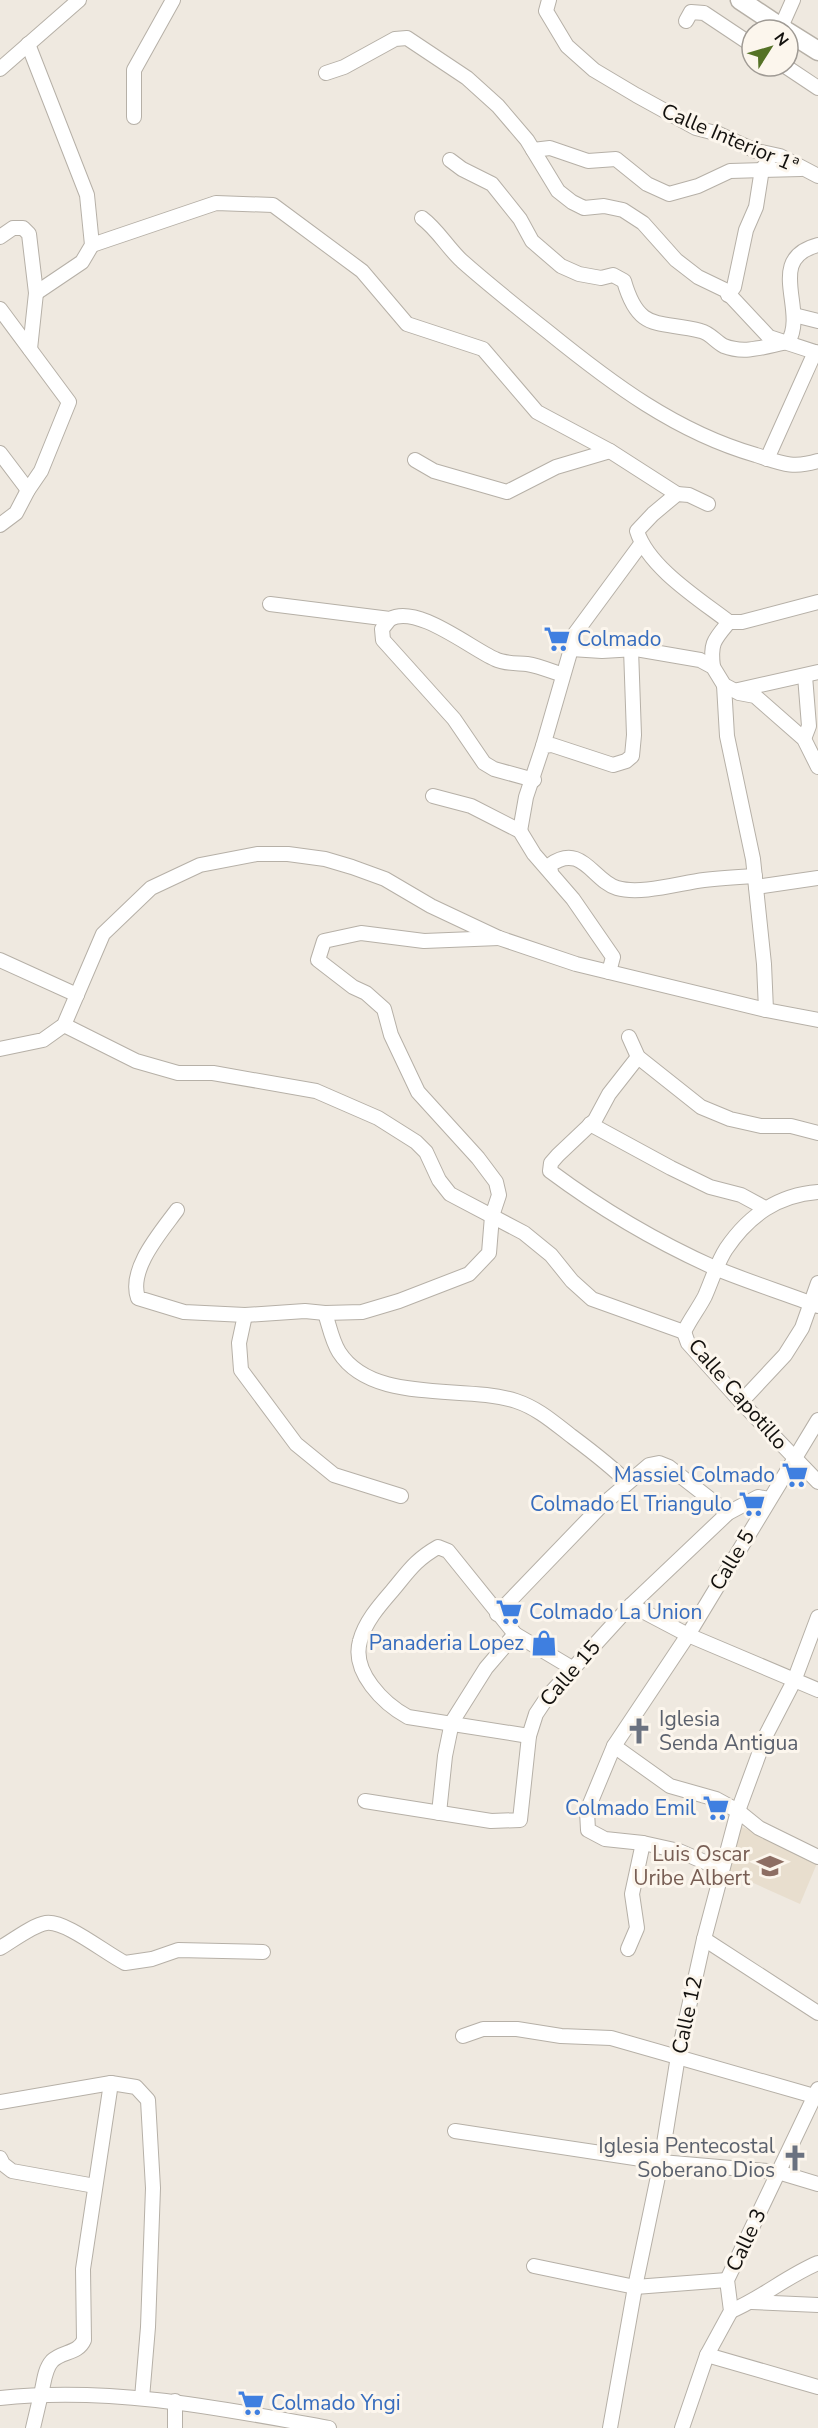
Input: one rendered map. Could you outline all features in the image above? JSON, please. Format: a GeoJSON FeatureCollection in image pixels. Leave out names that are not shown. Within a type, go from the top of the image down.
{"type":"FeatureCollection","features":[{"type":"Feature","properties":{"kind":"main road"},"geometry":{"type":"LineString","coordinates":[[740,0],[767,18]]}},
{"type":"Feature","properties":{"kind":"main road"},"geometry":{"type":"LineString","coordinates":[[800,40],[818,51]]}},
{"type":"Feature","properties":{"kind":"street"},"geometry":{"type":"LineString","coordinates":[[0,69],[78,0]]}},
{"type":"Feature","properties":{"kind":"street"},"geometry":{"type":"LineString","coordinates":[[134,117],[134,70],[173,0]]}},
{"type":"Feature","properties":{"kind":"street","name":"Calle Interior 1ª"},"geometry":{"type":"LineString","coordinates":[[549,0],[546,11],[567,46],[594,70],[696,128],[719,134],[756,151],[780,156],[818,176]]}},
{"type":"Feature","properties":{"kind":"street"},"geometry":{"type":"LineString","coordinates":[[788,18],[793,0]]}},
{"type":"Feature","properties":{"kind":"street"},"geometry":{"type":"LineString","coordinates":[[687,21],[692,12],[704,13],[740,37]]}},
{"type":"Feature","properties":{"kind":"street"},"geometry":{"type":"LineString","coordinates":[[326,73],[344,67],[395,39],[407,38],[467,78],[498,106],[533,150],[558,191],[572,202],[584,208],[604,206],[623,210],[643,223],[676,260],[698,277],[728,295],[769,337],[817,352],[767,459]]}},
{"type":"Feature","properties":{"kind":"street"},"geometry":{"type":"LineString","coordinates":[[28,44],[87,195],[92,245],[82,262],[36,293]]}},
{"type":"Feature","properties":{"kind":"street"},"geometry":{"type":"LineString","coordinates":[[800,76],[818,88]]}},
{"type":"Feature","properties":{"kind":"street"},"geometry":{"type":"LineString","coordinates":[[533,150],[550,148],[588,161],[616,159],[647,184],[669,194],[698,186],[730,171],[803,169]]}},
{"type":"Feature","properties":{"kind":"street"},"geometry":{"type":"LineString","coordinates":[[728,295],[734,287],[746,230],[756,207],[762,169],[770,159],[780,156]]}},
{"type":"Feature","properties":{"kind":"street"},"geometry":{"type":"LineString","coordinates":[[450,160],[462,169],[492,184],[520,219],[532,241],[561,266],[579,274],[601,278],[613,275],[624,281],[630,302],[644,319],[671,327],[703,331],[723,345],[742,351],[788,342],[793,335],[794,315],[789,280],[792,263],[800,252],[818,245]]}},
{"type":"Feature","properties":{"kind":"street"},"geometry":{"type":"LineString","coordinates":[[92,245],[216,203],[273,205],[362,271],[407,324],[483,350],[537,412],[610,451],[677,494],[689,495],[708,504]]}},
{"type":"Feature","properties":{"kind":"street"},"geometry":{"type":"LineString","coordinates":[[422,218],[434,226],[460,259],[489,284],[635,398],[689,430],[724,446],[787,466],[818,461]]}},
{"type":"Feature","properties":{"kind":"street"},"geometry":{"type":"LineString","coordinates":[[0,237],[13,228],[24,228],[29,234],[36,293],[30,349]]}},
{"type":"Feature","properties":{"kind":"street"},"geometry":{"type":"LineString","coordinates":[[0,309],[69,402],[41,471],[16,513],[0,525]]}},
{"type":"Feature","properties":{"kind":"street"},"geometry":{"type":"LineString","coordinates":[[794,315],[818,321]]}},
{"type":"Feature","properties":{"kind":"street"},"geometry":{"type":"LineString","coordinates":[[415,460],[434,471],[507,492],[556,467],[610,451]]}},
{"type":"Feature","properties":{"kind":"street"},"geometry":{"type":"LineString","coordinates":[[0,453],[28,490]]}},
{"type":"Feature","properties":{"kind":"street"},"geometry":{"type":"LineString","coordinates":[[677,494],[637,531],[641,544],[668,574],[729,622],[742,622],[818,602]]}},
{"type":"Feature","properties":{"kind":"street"},"geometry":{"type":"LineString","coordinates":[[520,831],[526,797],[534,780],[571,649],[573,634],[641,544]]}},
{"type":"Feature","properties":{"kind":"street"},"geometry":{"type":"LineString","coordinates":[[270,604],[390,619]]}},
{"type":"Feature","properties":{"kind":"street"},"geometry":{"type":"LineString","coordinates":[[534,780],[494,769],[484,763],[454,719],[383,640],[382,629],[395,616],[407,615],[447,632],[496,660],[528,664],[563,675]]}},
{"type":"Feature","properties":{"kind":"street"},"geometry":{"type":"LineString","coordinates":[[713,667],[711,650],[714,640],[729,622]]}},
{"type":"Feature","properties":{"kind":"street"},"geometry":{"type":"LineString","coordinates":[[571,649],[602,651],[632,649],[700,660],[713,667],[730,688],[755,696],[804,738],[818,767]]}},
{"type":"Feature","properties":{"kind":"street"},"geometry":{"type":"LineString","coordinates":[[543,746],[552,745],[614,765],[632,756],[634,735],[632,649]]}},
{"type":"Feature","properties":{"kind":"street"},"geometry":{"type":"LineString","coordinates":[[730,688],[811,674],[809,726],[804,738]]}},
{"type":"Feature","properties":{"kind":"street"},"geometry":{"type":"LineString","coordinates":[[730,688],[727,736],[753,859],[764,964],[766,1010]]}},
{"type":"Feature","properties":{"kind":"street"},"geometry":{"type":"LineString","coordinates":[[433,796],[471,806],[520,831],[534,854],[573,899],[613,957],[609,972]]}},
{"type":"Feature","properties":{"kind":"street"},"geometry":{"type":"LineString","coordinates":[[0,1049],[43,1040],[64,1025],[103,934],[151,888],[200,865],[229,857],[257,854],[288,854],[325,859],[352,867],[385,879],[431,906],[499,938],[536,952],[766,1010],[818,1020]]}},
{"type":"Feature","properties":{"kind":"street"},"geometry":{"type":"LineString","coordinates":[[551,873],[550,865],[566,858],[578,858],[616,888],[644,889],[707,880],[756,882],[818,878]]}},
{"type":"Feature","properties":{"kind":"street"},"geometry":{"type":"LineString","coordinates":[[177,1210],[145,1254],[135,1289],[138,1298],[184,1312],[245,1316],[305,1311],[362,1312],[399,1301],[469,1274],[489,1253],[492,1216],[499,1195],[496,1182],[478,1158],[418,1092],[401,1060],[384,1009],[366,993],[353,987],[318,960],[324,941],[361,933],[424,941],[499,938]]}},
{"type":"Feature","properties":{"kind":"street"},"geometry":{"type":"LineString","coordinates":[[0,960],[77,995]]}},
{"type":"Feature","properties":{"kind":"street"},"geometry":{"type":"LineString","coordinates":[[64,1025],[136,1061],[178,1073],[213,1073],[316,1091],[378,1118],[416,1142],[426,1152],[438,1180],[450,1194],[524,1233],[550,1255],[572,1281],[592,1299],[684,1332],[690,1317],[704,1298],[726,1248],[765,1208],[786,1198],[818,1192]]}},
{"type":"Feature","properties":{"kind":"street"},"geometry":{"type":"LineString","coordinates":[[629,1037],[638,1057],[701,1107],[730,1119],[761,1126],[791,1126],[818,1133]]}},
{"type":"Feature","properties":{"kind":"street"},"geometry":{"type":"LineString","coordinates":[[638,1057],[609,1094],[590,1124],[551,1163],[550,1171],[589,1200],[716,1268],[814,1305]]}},
{"type":"Feature","properties":{"kind":"street"},"geometry":{"type":"LineString","coordinates":[[590,1124],[670,1168],[710,1187],[741,1195],[765,1208]]}},
{"type":"Feature","properties":{"kind":"street"},"geometry":{"type":"LineString","coordinates":[[741,1402],[785,1355],[814,1305],[818,1283]]}},
{"type":"Feature","properties":{"kind":"street"},"geometry":{"type":"LineString","coordinates":[[325,1313],[338,1351],[354,1370],[371,1378],[403,1387],[514,1400],[540,1411],[598,1455],[627,1482]]}},
{"type":"Feature","properties":{"kind":"street"},"geometry":{"type":"LineString","coordinates":[[245,1316],[239,1343],[241,1370],[296,1444],[334,1475],[401,1496]]}},
{"type":"Feature","properties":{"kind":"street","name":"Calle Capotillo"},"geometry":{"type":"LineString","coordinates":[[684,1332],[688,1342],[741,1402],[818,1482]]}},
{"type":"Feature","properties":{"kind":"street","name":"Calle 5"},"geometry":{"type":"LineString","coordinates":[[643,1843],[605,1839],[588,1830],[587,1811],[614,1746],[688,1635],[817,1423]]}},
{"type":"Feature","properties":{"kind":"street"},"geometry":{"type":"LineString","coordinates":[[497,1614],[627,1482],[649,1465],[658,1463],[684,1478],[728,1513]]}},
{"type":"Feature","properties":{"kind":"street","name":"Calle 15"},"geometry":{"type":"LineString","coordinates":[[439,1812],[491,1821],[520,1820],[529,1736],[536,1714],[572,1668],[631,1605],[728,1513],[758,1497],[769,1499]]}},
{"type":"Feature","properties":{"kind":"street"},"geometry":{"type":"LineString","coordinates":[[529,1736],[452,1722],[408,1717],[390,1708],[367,1680],[360,1663],[359,1642],[373,1614],[419,1558],[438,1547],[448,1551],[463,1567],[497,1614],[515,1634],[572,1668]]}},
{"type":"Feature","properties":{"kind":"street"},"geometry":{"type":"LineString","coordinates":[[631,1605],[688,1635],[818,1690]]}},
{"type":"Feature","properties":{"kind":"street","name":"Calle 12"},"geometry":{"type":"LineString","coordinates":[[610,2428],[635,2287],[661,2162],[678,2056],[721,1869],[738,1811],[766,1735],[794,1681],[818,1617]]}},
{"type":"Feature","properties":{"kind":"street"},"geometry":{"type":"LineString","coordinates":[[365,1801],[439,1812],[445,1756],[452,1722],[486,1668],[515,1634]]}},
{"type":"Feature","properties":{"kind":"street"},"geometry":{"type":"LineString","coordinates":[[614,1746],[670,1786],[716,1799],[738,1811],[759,1828],[817,1853]]}},
{"type":"Feature","properties":{"kind":"street"},"geometry":{"type":"LineString","coordinates":[[628,1949],[637,1928],[632,1894],[643,1843],[679,1851],[721,1869]]}},
{"type":"Feature","properties":{"kind":"street"},"geometry":{"type":"LineString","coordinates":[[0,1948],[44,1923],[52,1923],[65,1926],[125,1963],[152,1959],[178,1950],[263,1952]]}},
{"type":"Feature","properties":{"kind":"street"},"geometry":{"type":"LineString","coordinates":[[704,1939],[818,2013]]}},
{"type":"Feature","properties":{"kind":"street"},"geometry":{"type":"LineString","coordinates":[[463,2036],[483,2029],[517,2029],[561,2036],[611,2038],[816,2092]]}},
{"type":"Feature","properties":{"kind":"street"},"geometry":{"type":"LineString","coordinates":[[33,2428],[46,2373],[53,2360],[78,2349],[84,2340],[83,2269],[111,2084]]}},
{"type":"Feature","properties":{"kind":"street"},"geometry":{"type":"LineString","coordinates":[[0,2102],[111,2084],[136,2086],[148,2100],[153,2188],[148,2327],[142,2398]]}},
{"type":"Feature","properties":{"kind":"street","name":"Calle 3"},"geometry":{"type":"LineString","coordinates":[[731,2311],[727,2280],[816,2092]]}},
{"type":"Feature","properties":{"kind":"street"},"geometry":{"type":"LineString","coordinates":[[455,2131],[661,2162],[778,2172],[818,2184]]}},
{"type":"Feature","properties":{"kind":"street"},"geometry":{"type":"LineString","coordinates":[[0,2158],[3,2164],[12,2171],[95,2186]]}},
{"type":"Feature","properties":{"kind":"street"},"geometry":{"type":"LineString","coordinates":[[682,2428],[707,2355],[731,2311],[752,2302],[818,2263]]}},
{"type":"Feature","properties":{"kind":"street"},"geometry":{"type":"LineString","coordinates":[[534,2266],[635,2287],[727,2280]]}},
{"type":"Feature","properties":{"kind":"street"},"geometry":{"type":"LineString","coordinates":[[752,2302],[818,2305]]}},
{"type":"Feature","properties":{"kind":"street"},"geometry":{"type":"LineString","coordinates":[[707,2355],[817,2385]]}},
{"type":"Feature","properties":{"kind":"street"},"geometry":{"type":"LineString","coordinates":[[0,2398],[76,2393],[175,2401],[246,2421],[329,2428]]}},
{"type":"Feature","properties":{"kind":"street"},"geometry":{"type":"LineString","coordinates":[[175,2401],[175,2428]]}},
{"type":"Feature","properties":{"kind":"shaded area","name":"Luis Oscar Uribe Albert"},"geometry":{"type":"Polygon","coordinates":[[[740,1826],[818,1861],[800,1904],[722,1869],[740,1826]]]}},
{"type":"Feature","properties":{"kind":"place","name":"Colmado"},"geometry":{"type":"Point","coordinates":[557,639]}},
{"type":"Feature","properties":{"kind":"place","name":"Massiel Colmado"},"geometry":{"type":"Point","coordinates":[795,1475]}},
{"type":"Feature","properties":{"kind":"place","name":"Colmado El Triangulo"},"geometry":{"type":"Point","coordinates":[752,1504]}},
{"type":"Feature","properties":{"kind":"place","name":"Colmado La Union"},"geometry":{"type":"Point","coordinates":[509,1612]}},
{"type":"Feature","properties":{"kind":"place","name":"Panaderia Lopez"},"geometry":{"type":"Point","coordinates":[544,1643]}},
{"type":"Feature","properties":{"kind":"place","name":"Iglesia Senda Antigua"},"geometry":{"type":"Point","coordinates":[639,1731]}},
{"type":"Feature","properties":{"kind":"place","name":"Colmado Emil"},"geometry":{"type":"Point","coordinates":[716,1808]}},
{"type":"Feature","properties":{"kind":"place","name":"Luis Oscar Uribe Albert"},"geometry":{"type":"Point","coordinates":[770,1866]}},
{"type":"Feature","properties":{"kind":"place","name":"Iglesia Pentecostal Soberano Dios"},"geometry":{"type":"Point","coordinates":[795,2158]}},
{"type":"Feature","properties":{"kind":"place","name":"Colmado Yngi"},"geometry":{"type":"Point","coordinates":[251,2403]}}]}
